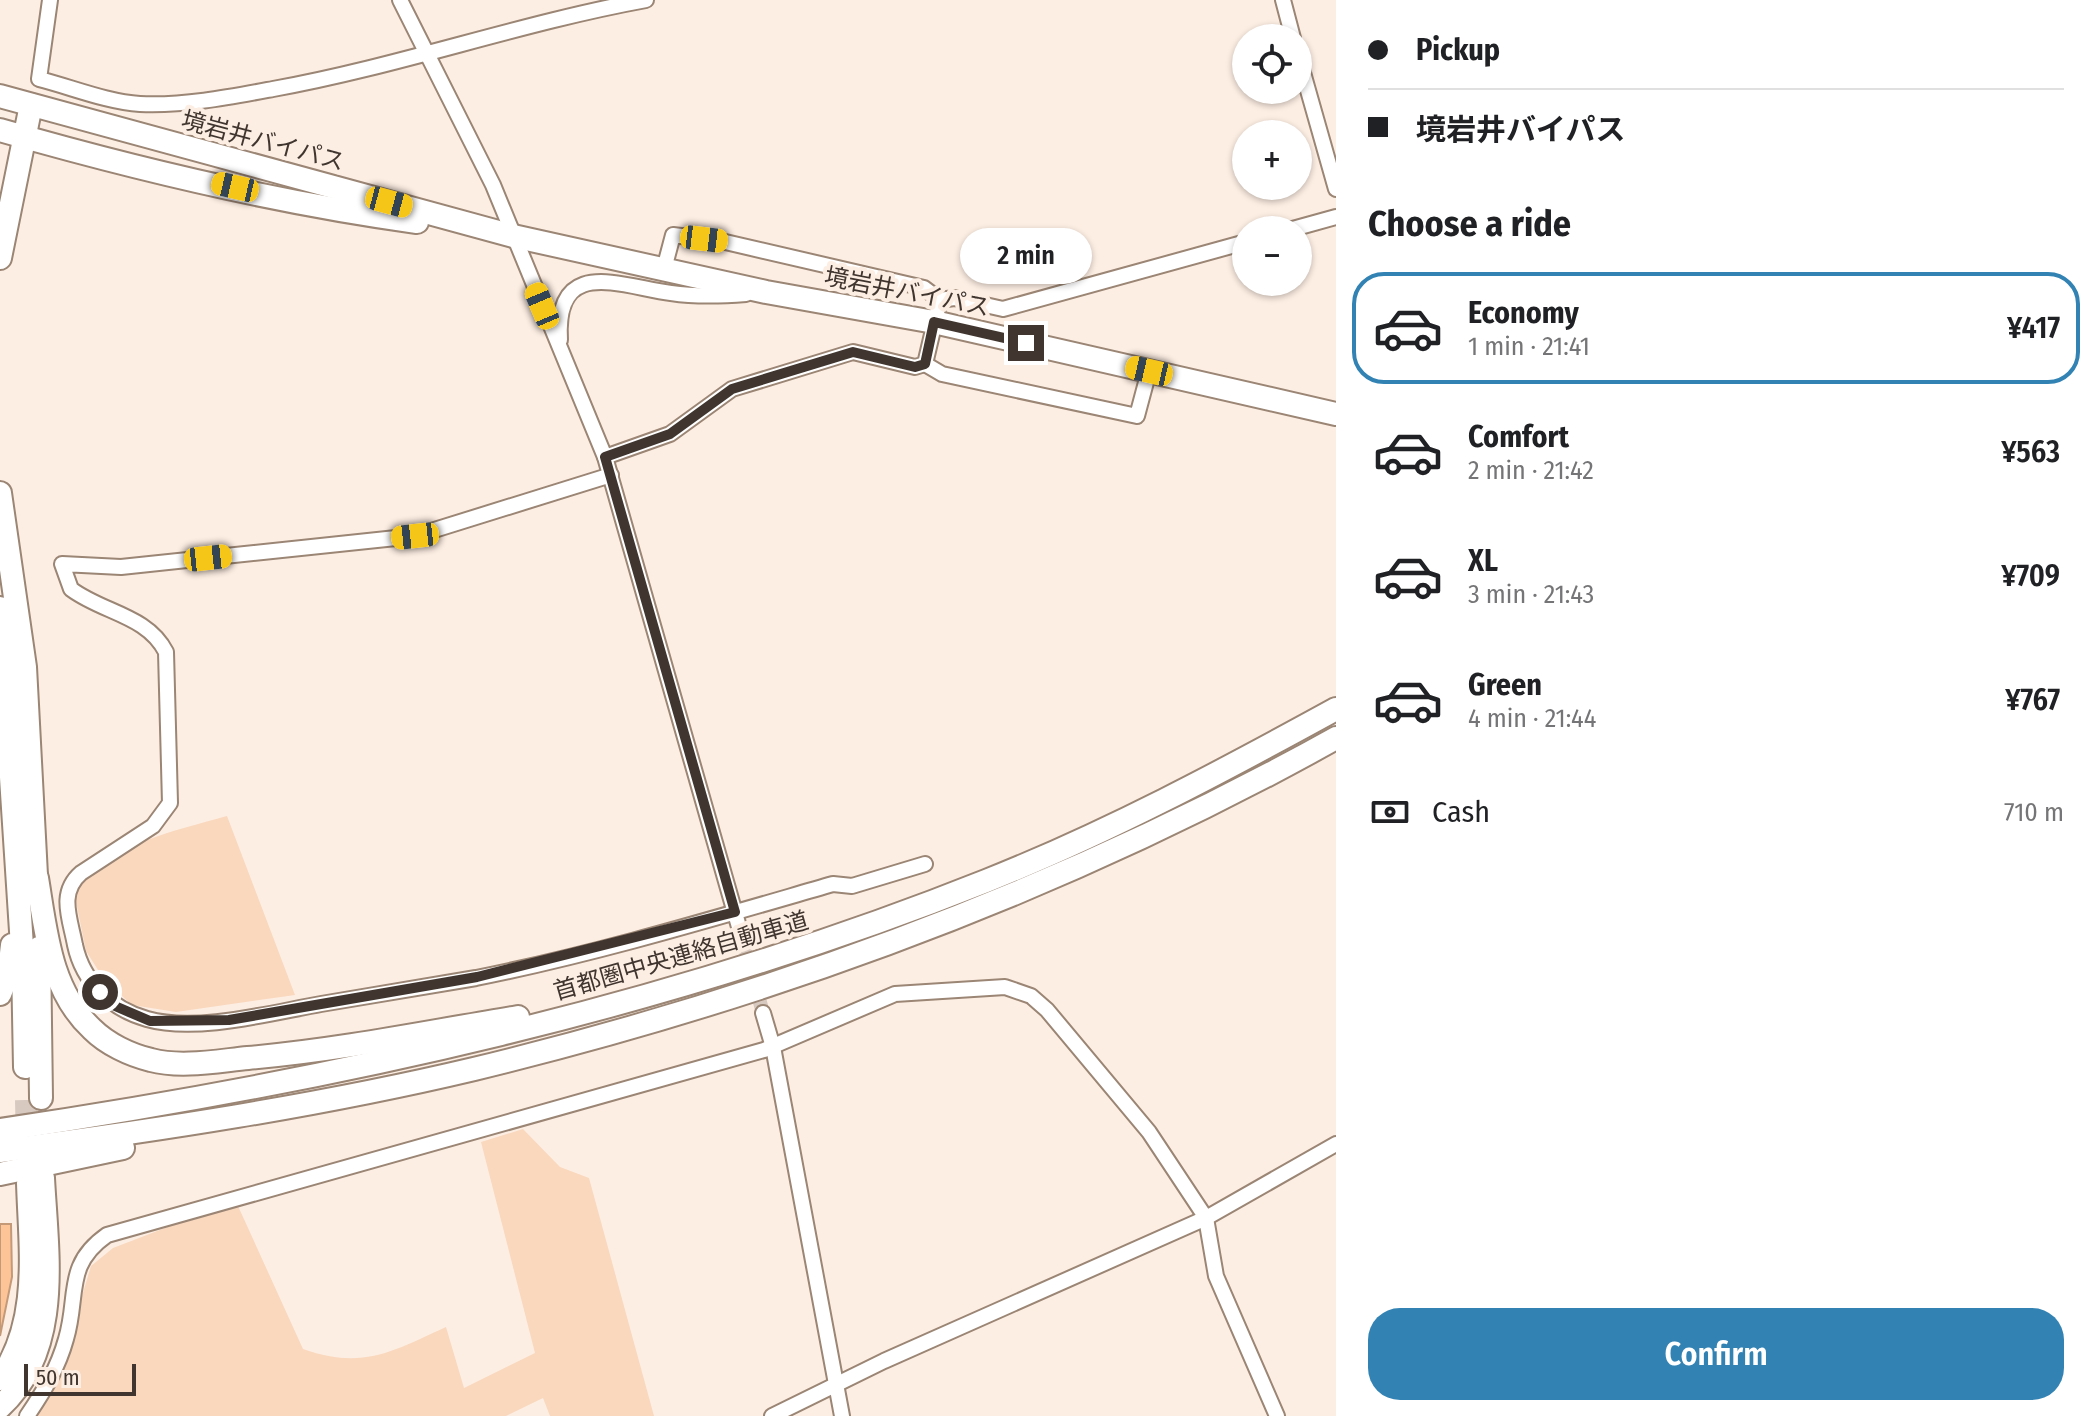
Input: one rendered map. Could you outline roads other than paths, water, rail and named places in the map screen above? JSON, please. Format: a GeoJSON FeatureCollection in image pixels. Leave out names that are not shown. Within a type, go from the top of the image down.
{"type":"FeatureCollection","features":[{"type":"Feature","properties":{"kind":"highway","name":"境岩井バイパス"},"geometry":{"type":"LineString","coordinates":[[0,96],[513,236],[766,292],[934,322],[1336,414]]}},
{"type":"Feature","properties":{"kind":"highway"},"geometry":{"type":"LineString","coordinates":[[0,258],[22,162],[31,105]]}},
{"type":"Feature","properties":{"kind":"highway","name":"境岩井バイパス"},"geometry":{"type":"LineString","coordinates":[[0,130],[347,212],[513,236]]}},
{"type":"Feature","properties":{"kind":"highway"},"geometry":{"type":"LineString","coordinates":[[0,199],[11,159],[24,137]]}},
{"type":"Feature","properties":{"kind":"highway"},"geometry":{"type":"LineString","coordinates":[[0,493],[25,667],[37,878],[34,1099],[16,893],[0,608]]}},
{"type":"Feature","properties":{"kind":"highway","name":"首都圏中央連絡自動車道"},"geometry":{"type":"LineString","coordinates":[[0,1130],[339,1072],[467,1043],[727,973],[859,929],[990,879],[1130,817],[1336,709]]}},
{"type":"Feature","properties":{"kind":"highway","name":"首都圏中央連絡自動車道"},"geometry":{"type":"LineString","coordinates":[[0,1151],[124,1135],[361,1093],[472,1069],[737,997],[866,953],[1000,901],[1142,838],[1336,738]]}},
{"type":"Feature","properties":{"kind":"highway"},"geometry":{"type":"LineString","coordinates":[[37,878],[53,969],[72,1006],[92,1030],[118,1048],[152,1061],[196,1064],[309,1052],[521,1016],[727,973]]}},
{"type":"Feature","properties":{"kind":"highway"},"geometry":{"type":"LineString","coordinates":[[0,994],[9,971],[16,893]]}},
{"type":"Feature","properties":{"kind":"highway"},"geometry":{"type":"LineString","coordinates":[[0,1174],[361,1093]]}},
{"type":"Feature","properties":{"kind":"highway"},"geometry":{"type":"LineString","coordinates":[[0,1379],[12,1362],[31,1292],[36,1180],[49,1290],[43,1329],[27,1372],[0,1407]]}},
{"type":"Feature","properties":{"kind":"street"},"geometry":{"type":"LineString","coordinates":[[50,0],[39,79],[139,104],[214,100],[430,55],[490,34],[646,0]]}},
{"type":"Feature","properties":{"kind":"street"},"geometry":{"type":"LineString","coordinates":[[400,0],[489,175],[605,457],[743,941]]}},
{"type":"Feature","properties":{"kind":"street"},"geometry":{"type":"LineString","coordinates":[[1283,0],[1289,24]]}},
{"type":"Feature","properties":{"kind":"street"},"geometry":{"type":"LineString","coordinates":[[1312,104],[1336,189]]}},
{"type":"Feature","properties":{"kind":"street"},"geometry":{"type":"LineString","coordinates":[[1312,224],[1336,217]]}},
{"type":"Feature","properties":{"kind":"street"},"geometry":{"type":"LineString","coordinates":[[664,269],[673,235],[721,241],[924,288],[940,300],[954,298],[1003,309],[1232,246]]}},
{"type":"Feature","properties":{"kind":"street"},"geometry":{"type":"LineString","coordinates":[[560,348],[559,325],[565,299],[583,283],[610,281],[703,297],[766,292]]}},
{"type":"Feature","properties":{"kind":"street"},"geometry":{"type":"LineString","coordinates":[[925,364],[940,300]]}},
{"type":"Feature","properties":{"kind":"street"},"geometry":{"type":"LineString","coordinates":[[605,457],[670,434],[732,389],[853,352],[915,367],[925,364],[942,374],[1137,416],[1143,406],[1149,371]]}},
{"type":"Feature","properties":{"kind":"street"},"geometry":{"type":"LineString","coordinates":[[611,475],[415,536],[121,567],[62,564],[71,589],[142,624],[159,639],[166,652],[170,803],[153,826],[70,882],[65,893],[79,960],[100,992],[129,1013],[150,1021],[229,1020],[477,977],[833,884],[852,886],[925,864]]}},
{"type":"Feature","properties":{"kind":"street"},"geometry":{"type":"LineString","coordinates":[[27,1416],[58,1366],[68,1336],[80,1263],[107,1235],[773,1047],[903,992],[992,986],[1016,989],[1047,1010],[1149,1132],[1206,1218],[1216,1276],[1240,1338],[1277,1416]]}},
{"type":"Feature","properties":{"kind":"street"},"geometry":{"type":"LineString","coordinates":[[763,1013],[773,1047],[842,1416]]}},
{"type":"Feature","properties":{"kind":"street"},"geometry":{"type":"LineString","coordinates":[[772,1416],[835,1384],[1206,1218],[1336,1144]]}},
{"type":"Feature","properties":{"kind":"tunnel"},"geometry":{"type":"LineString","coordinates":[[743,941],[763,1013]]}},
{"type":"Feature","properties":{"kind":"tunnel"},"geometry":{"type":"LineString","coordinates":[[26,1100],[27,1145]]}}]}
